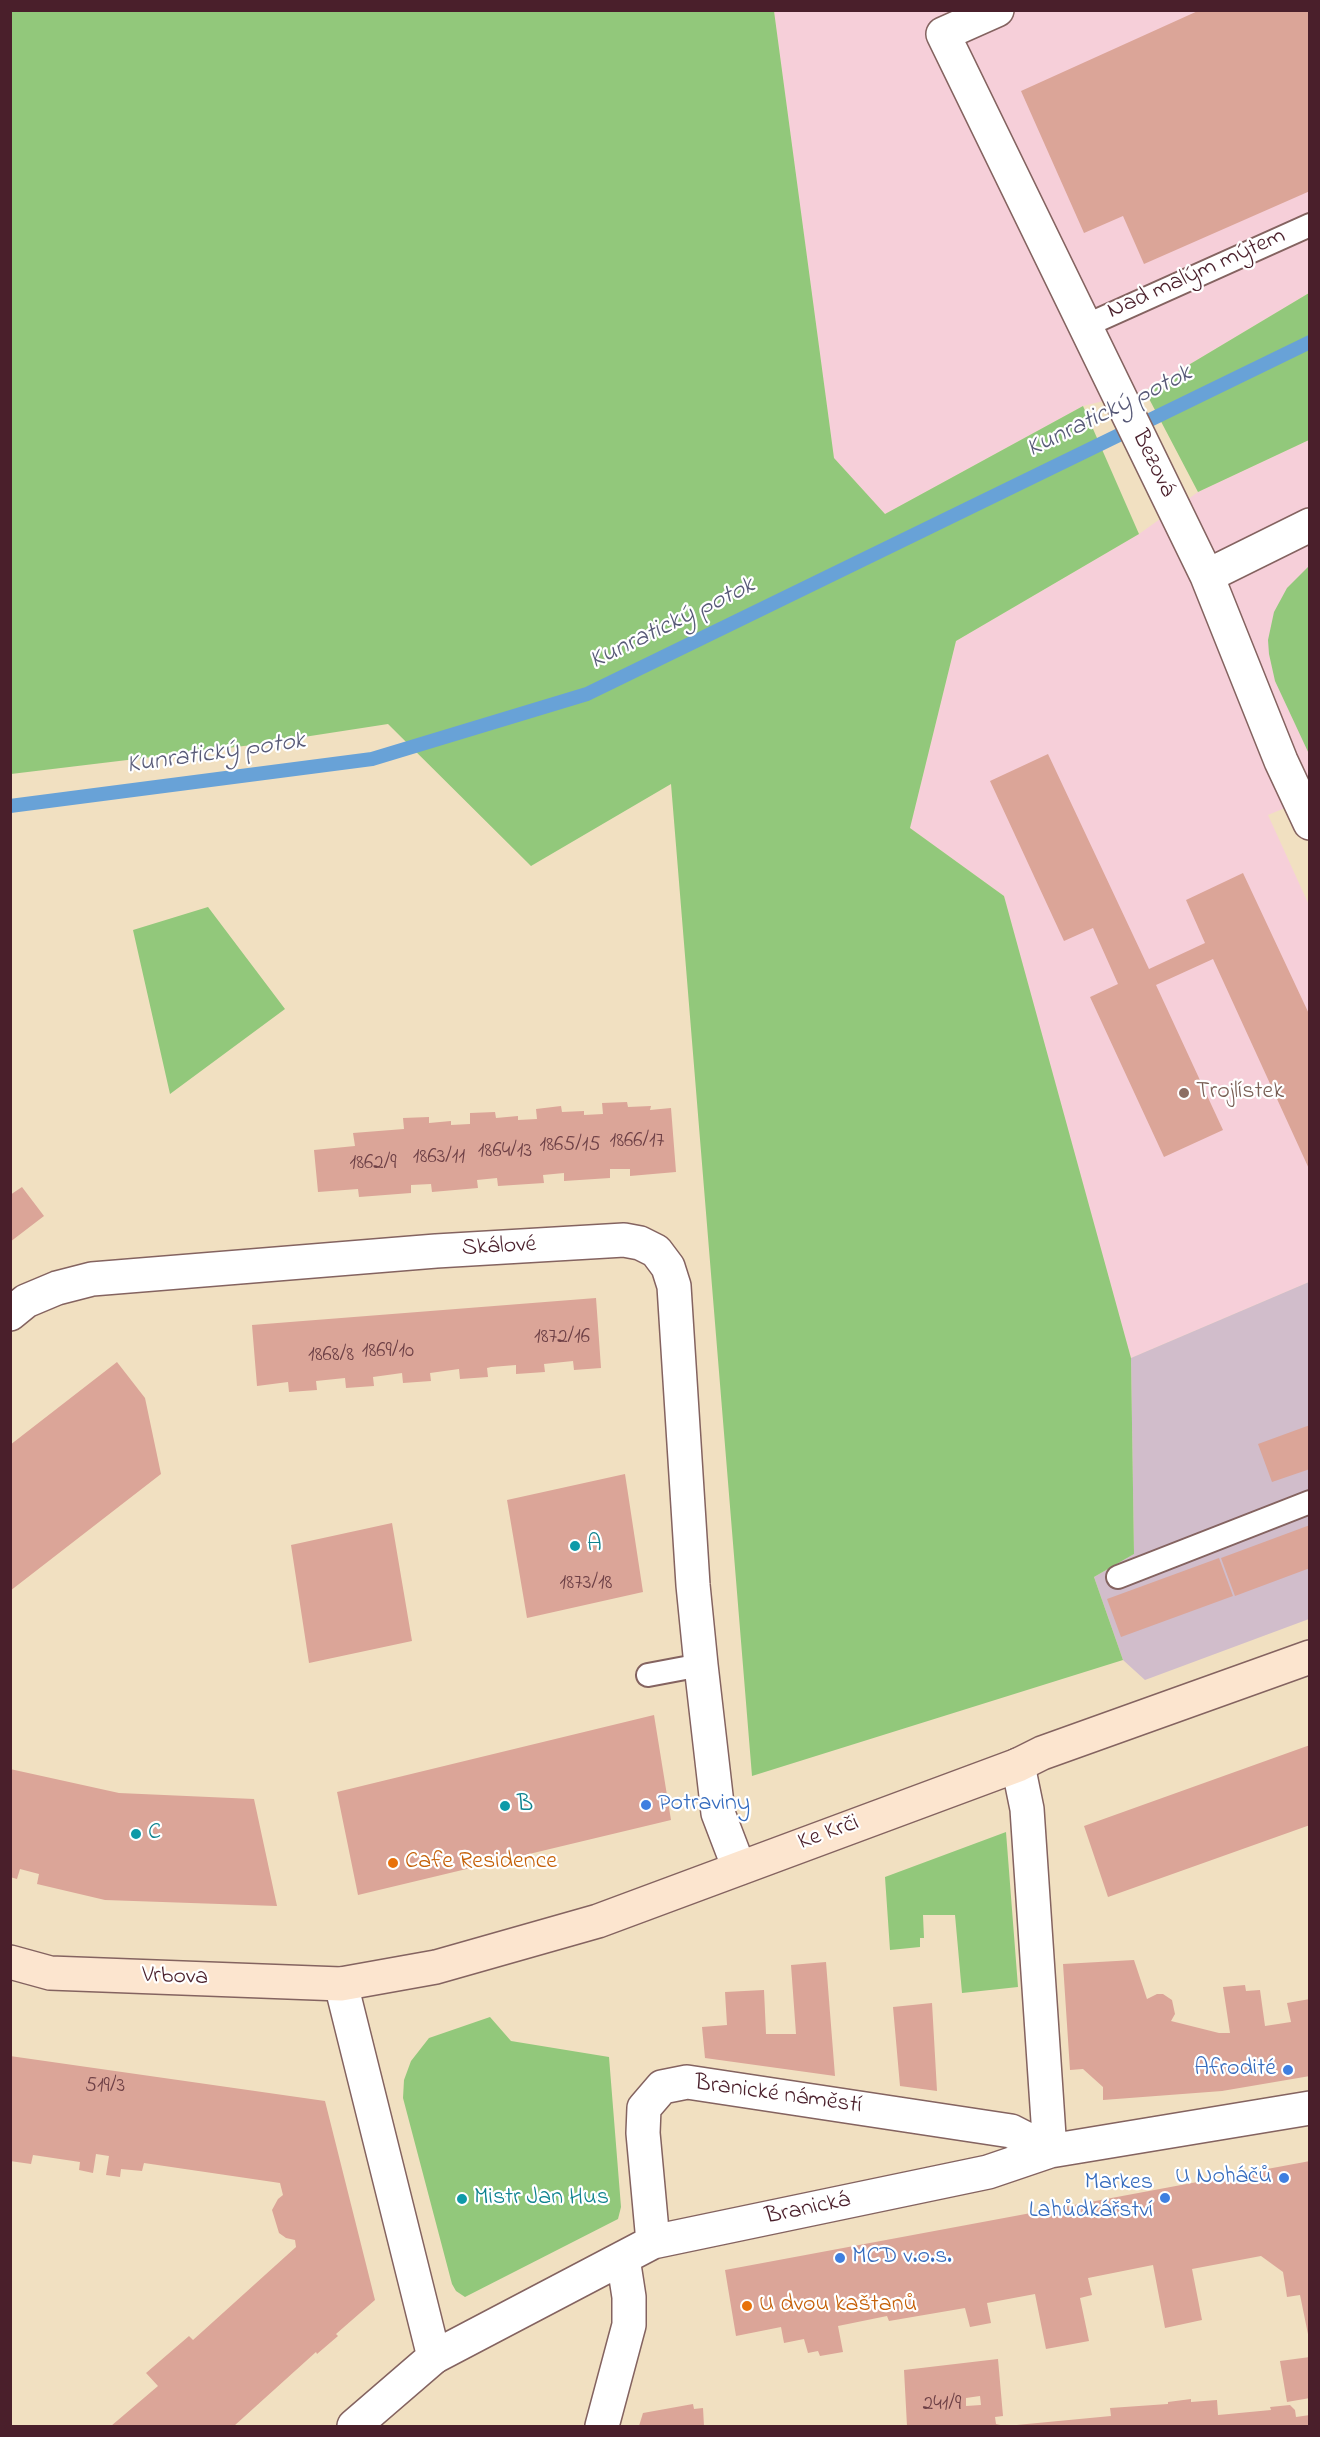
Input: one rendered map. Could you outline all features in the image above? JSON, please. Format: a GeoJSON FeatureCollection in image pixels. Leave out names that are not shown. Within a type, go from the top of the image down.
{"type":"FeatureCollection","features":[{"type":"Feature","properties":{"kind":"main road","name":"Ke Krči"},"geometry":{"type":"LineString","coordinates":[[340,1984],[435,1966],[598,1921],[1018,1765],[1042,1753],[1310,1657]]}},
{"type":"Feature","properties":{"kind":"main road","name":"Vrbova"},"geometry":{"type":"LineString","coordinates":[[10,1962],[50,1973],[340,1984]]}},
{"type":"Feature","properties":{"kind":"street","name":"Bezová"},"geometry":{"type":"LineString","coordinates":[[997,10],[943,34],[1207,576],[1281,761],[1310,823]]}},
{"type":"Feature","properties":{"kind":"street"},"geometry":{"type":"LineString","coordinates":[[1207,576],[1310,525]]}},
{"type":"Feature","properties":{"kind":"street","name":"Skálové"},"geometry":{"type":"LineString","coordinates":[[10,1314],[26,1301],[57,1288],[92,1279],[436,1251],[624,1240],[640,1243],[656,1251],[668,1267],[674,1286],[693,1585],[718,1813],[739,1868]]}},
{"type":"Feature","properties":{"kind":"street"},"geometry":{"type":"LineString","coordinates":[[1018,1765],[1027,1809],[1050,2151]]}},
{"type":"Feature","properties":{"kind":"street"},"geometry":{"type":"LineString","coordinates":[[340,1984],[434,2357]]}},
{"type":"Feature","properties":{"kind":"street","name":"Branické náměstí"},"geometry":{"type":"LineString","coordinates":[[653,2242],[643,2133],[644,2108],[662,2087],[687,2082],[1011,2131],[1050,2151]]}},
{"type":"Feature","properties":{"kind":"street","name":"Branická"},"geometry":{"type":"LineString","coordinates":[[354,2427],[434,2357],[653,2242],[988,2172],[1050,2151],[1310,2108]]}},
{"type":"Feature","properties":{"kind":"street"},"geometry":{"type":"LineString","coordinates":[[602,2427],[629,2325],[629,2298],[623,2258]]}},
{"type":"Feature","properties":{"kind":"lane","name":"Nad malým mýtem"},"geometry":{"type":"LineString","coordinates":[[1085,326],[1310,225]]}},
{"type":"Feature","properties":{"kind":"lane"},"geometry":{"type":"LineString","coordinates":[[1118,1577],[1310,1502]]}},
{"type":"Feature","properties":{"kind":"lane"},"geometry":{"type":"LineString","coordinates":[[648,1675],[701,1665]]}},
{"type":"Feature","properties":{"kind":"shaded area"},"geometry":{"type":"Polygon","coordinates":[[[774,11],[1309,11],[1309,293],[1145,391],[1083,406],[885,514],[834,458],[774,11]]]}},
{"type":"Feature","properties":{"kind":"shaded area","name":"Trojlístek"},"geometry":{"type":"Polygon","coordinates":[[[1309,440],[1309,798],[1268,815],[1309,905],[1309,1282],[1131,1358],[1004,896],[910,828],[956,641],[1139,534],[1198,492],[1309,440]]]}},
{"type":"Feature","properties":{"kind":"shaded area"},"geometry":{"type":"Polygon","coordinates":[[[1309,1282],[1309,1619],[1145,1680],[1123,1660],[1094,1577],[1134,1554],[1131,1358],[1309,1282]]]}},
{"type":"Feature","properties":{"kind":"green space"},"geometry":{"type":"Polygon","coordinates":[[[10,11],[774,11],[834,458],[885,514],[1083,406],[1139,534],[956,641],[910,828],[1004,896],[1131,1358],[1134,1554],[1094,1577],[1123,1660],[752,1776],[671,784],[531,866],[388,724],[252,745],[11,774],[10,11]]]}},
{"type":"Feature","properties":{"kind":"green space"},"geometry":{"type":"Polygon","coordinates":[[[1309,293],[1309,440],[1198,492],[1145,391],[1309,293]]]}},
{"type":"Feature","properties":{"kind":"green space"},"geometry":{"type":"Polygon","coordinates":[[[1309,566],[1309,754],[1275,681],[1268,640],[1274,612],[1287,588],[1309,566]]]}},
{"type":"Feature","properties":{"kind":"green space"},"geometry":{"type":"Polygon","coordinates":[[[208,907],[285,1009],[170,1094],[133,930],[208,907]]]}},
{"type":"Feature","properties":{"kind":"green space"},"geometry":{"type":"Polygon","coordinates":[[[1006,1832],[1018,1987],[962,1993],[955,1915],[923,1915],[924,1938],[920,1938],[920,1947],[890,1950],[885,1877],[1006,1832]]]}},
{"type":"Feature","properties":{"kind":"green space"},"geometry":{"type":"Polygon","coordinates":[[[490,2017],[511,2041],[609,2057],[621,2207],[618,2219],[465,2297],[456,2291],[452,2284],[403,2098],[404,2080],[411,2061],[429,2038],[490,2017]]]}},
{"type":"Feature","properties":{"kind":"building"},"geometry":{"type":"Polygon","coordinates":[[[1200,10],[1310,10],[1310,191],[1144,264],[1123,216],[1084,233],[1021,91],[1200,10]]]}},
{"type":"Feature","properties":{"kind":"building"},"geometry":{"type":"Polygon","coordinates":[[[1048,754],[1149,969],[1205,943],[1186,900],[1243,873],[1310,1016],[1310,1171],[1213,959],[1156,985],[1223,1130],[1164,1157],[1090,997],[1118,984],[1093,928],[1064,941],[990,781],[1048,754]]]}},
{"type":"Feature","properties":{"kind":"building"},"geometry":{"type":"Polygon","coordinates":[[[627,1102],[628,1107],[651,1106],[650,1110],[671,1108],[676,1172],[630,1176],[630,1169],[610,1169],[610,1178],[564,1181],[564,1173],[543,1175],[544,1183],[498,1186],[497,1178],[477,1180],[478,1188],[432,1192],[431,1184],[411,1185],[411,1193],[359,1197],[358,1189],[318,1192],[314,1150],[355,1146],[353,1133],[404,1129],[403,1118],[429,1117],[429,1123],[451,1121],[451,1125],[470,1124],[470,1113],[495,1112],[496,1118],[518,1116],[518,1120],[537,1119],[536,1109],[561,1106],[562,1112],[584,1111],[584,1115],[603,1114],[602,1103],[627,1102]]]}},
{"type":"Feature","properties":{"kind":"building"},"geometry":{"type":"Polygon","coordinates":[[[22,1187],[44,1216],[10,1242],[10,1195],[22,1187]]]}},
{"type":"Feature","properties":{"kind":"building"},"geometry":{"type":"Polygon","coordinates":[[[596,1298],[601,1368],[574,1370],[573,1361],[544,1364],[545,1372],[516,1374],[516,1365],[491,1367],[487,1368],[488,1377],[460,1379],[459,1369],[430,1373],[431,1381],[403,1383],[402,1373],[373,1377],[374,1386],[346,1388],[345,1378],[316,1381],[317,1390],[289,1392],[288,1382],[257,1386],[252,1325],[596,1298]]]}},
{"type":"Feature","properties":{"kind":"building"},"geometry":{"type":"Polygon","coordinates":[[[117,1362],[145,1398],[161,1474],[10,1591],[10,1445],[117,1362]]]}},
{"type":"Feature","properties":{"kind":"building"},"geometry":{"type":"Polygon","coordinates":[[[1310,1425],[1310,1469],[1272,1482],[1258,1444],[1310,1425]]]}},
{"type":"Feature","properties":{"kind":"building","name":"A"},"geometry":{"type":"Polygon","coordinates":[[[625,1474],[643,1592],[527,1618],[507,1500],[625,1474]]]}},
{"type":"Feature","properties":{"kind":"building"},"geometry":{"type":"Polygon","coordinates":[[[392,1523],[412,1641],[309,1663],[291,1545],[392,1523]]]}},
{"type":"Feature","properties":{"kind":"building"},"geometry":{"type":"Polygon","coordinates":[[[1310,1525],[1310,1568],[1235,1596],[1221,1558],[1310,1525]]]}},
{"type":"Feature","properties":{"kind":"building"},"geometry":{"type":"Polygon","coordinates":[[[1219,1558],[1233,1596],[1121,1637],[1107,1599],[1219,1558]]]}},
{"type":"Feature","properties":{"kind":"building","name":"B"},"geometry":{"type":"Polygon","coordinates":[[[654,1715],[671,1820],[358,1895],[337,1792],[654,1715]]]}},
{"type":"Feature","properties":{"kind":"building"},"geometry":{"type":"Polygon","coordinates":[[[1310,1745],[1310,1825],[1108,1897],[1084,1826],[1310,1745]]]}},
{"type":"Feature","properties":{"kind":"building","name":"C"},"geometry":{"type":"Polygon","coordinates":[[[10,1769],[119,1793],[254,1799],[277,1906],[105,1900],[37,1884],[39,1874],[20,1869],[17,1879],[10,1877],[10,1769]]]}},
{"type":"Feature","properties":{"kind":"building"},"geometry":{"type":"Polygon","coordinates":[[[1134,1960],[1147,1999],[1163,1994],[1172,2000],[1175,2014],[1171,2021],[1219,2033],[1230,2033],[1223,1987],[1245,1985],[1246,1991],[1260,1990],[1265,2026],[1291,2022],[1287,2003],[1310,1999],[1310,2076],[1222,2091],[1103,2100],[1103,2087],[1083,2069],[1070,2070],[1063,1964],[1134,1960]]]}},
{"type":"Feature","properties":{"kind":"building"},"geometry":{"type":"Polygon","coordinates":[[[826,1962],[835,2076],[705,2058],[702,2027],[727,2025],[725,1992],[764,1990],[766,2034],[796,2034],[791,1965],[826,1962]]]}},
{"type":"Feature","properties":{"kind":"building"},"geometry":{"type":"Polygon","coordinates":[[[932,2003],[937,2091],[900,2086],[893,2007],[932,2003]]]}},
{"type":"Feature","properties":{"kind":"building"},"geometry":{"type":"Polygon","coordinates":[[[10,2056],[325,2101],[375,2300],[336,2334],[338,2336],[317,2354],[316,2352],[234,2426],[111,2426],[158,2386],[146,2373],[189,2336],[193,2340],[296,2247],[295,2240],[279,2233],[272,2210],[283,2195],[280,2183],[144,2163],[142,2171],[121,2169],[120,2177],[106,2175],[109,2156],[96,2154],[93,2173],[79,2170],[80,2162],[33,2155],[31,2164],[10,2161],[10,2056]]]}},
{"type":"Feature","properties":{"kind":"building"},"geometry":{"type":"Polygon","coordinates":[[[1310,2161],[1310,2344],[1300,2295],[1287,2297],[1283,2272],[1261,2256],[1192,2269],[1202,2320],[1165,2328],[1153,2265],[1088,2278],[1092,2295],[1080,2298],[1089,2341],[1046,2349],[1035,2294],[987,2303],[991,2323],[970,2327],[965,2308],[889,2321],[887,2316],[838,2326],[843,2352],[820,2356],[818,2351],[808,2353],[804,2339],[784,2343],[781,2327],[736,2336],[725,2270],[1310,2161]]]}},
{"type":"Feature","properties":{"kind":"building"},"geometry":{"type":"Polygon","coordinates":[[[1310,2357],[1310,2398],[1287,2402],[1280,2361],[1310,2357]]]}},
{"type":"Feature","properties":{"kind":"building"},"geometry":{"type":"Polygon","coordinates":[[[998,2359],[1003,2416],[995,2417],[996,2424],[1005,2426],[907,2426],[904,2370],[998,2359]],[[980,2396],[966,2398],[966,2406],[981,2405],[980,2396]]]}},
{"type":"Feature","properties":{"kind":"building"},"geometry":{"type":"Polygon","coordinates":[[[1191,2399],[1191,2402],[1217,2400],[1218,2415],[1271,2410],[1270,2407],[1290,2405],[1295,2410],[1296,2417],[1310,2415],[1310,2426],[1006,2426],[1111,2416],[1110,2408],[1168,2404],[1168,2402],[1191,2399]]]}},
{"type":"Feature","properties":{"kind":"building"},"geometry":{"type":"Polygon","coordinates":[[[693,2404],[694,2409],[703,2408],[704,2426],[639,2426],[643,2413],[693,2404]]]}},
{"type":"Feature","properties":{"kind":"waterway","name":"Kunratický potok"},"geometry":{"type":"LineString","coordinates":[[10,806],[372,759],[587,694],[1310,342]]}},
{"type":"Feature","properties":{"kind":"place","name":"Trojlístek"},"geometry":{"type":"Point","coordinates":[1184,1093]}},
{"type":"Feature","properties":{"kind":"place","name":"A"},"geometry":{"type":"Point","coordinates":[575,1546]}},
{"type":"Feature","properties":{"kind":"place","name":"Potraviny"},"geometry":{"type":"Point","coordinates":[646,1805]}},
{"type":"Feature","properties":{"kind":"place","name":"B"},"geometry":{"type":"Point","coordinates":[505,1806]}},
{"type":"Feature","properties":{"kind":"place","name":"C"},"geometry":{"type":"Point","coordinates":[136,1834]}},
{"type":"Feature","properties":{"kind":"place","name":"Cafe Residence"},"geometry":{"type":"Point","coordinates":[393,1863]}},
{"type":"Feature","properties":{"kind":"place","name":"Afrodité"},"geometry":{"type":"Point","coordinates":[1288,2070]}},
{"type":"Feature","properties":{"kind":"place","name":"U Noháčů"},"geometry":{"type":"Point","coordinates":[1284,2178]}},
{"type":"Feature","properties":{"kind":"place","name":"Markes Lahůdkářství"},"geometry":{"type":"Point","coordinates":[1165,2198]}},
{"type":"Feature","properties":{"kind":"place","name":"Mistr Jan Hus"},"geometry":{"type":"Point","coordinates":[462,2199]}},
{"type":"Feature","properties":{"kind":"place","name":"MCD v.o.s."},"geometry":{"type":"Point","coordinates":[840,2258]}},
{"type":"Feature","properties":{"kind":"place","name":"U dvou kaštanů"},"geometry":{"type":"Point","coordinates":[747,2306]}}]}
